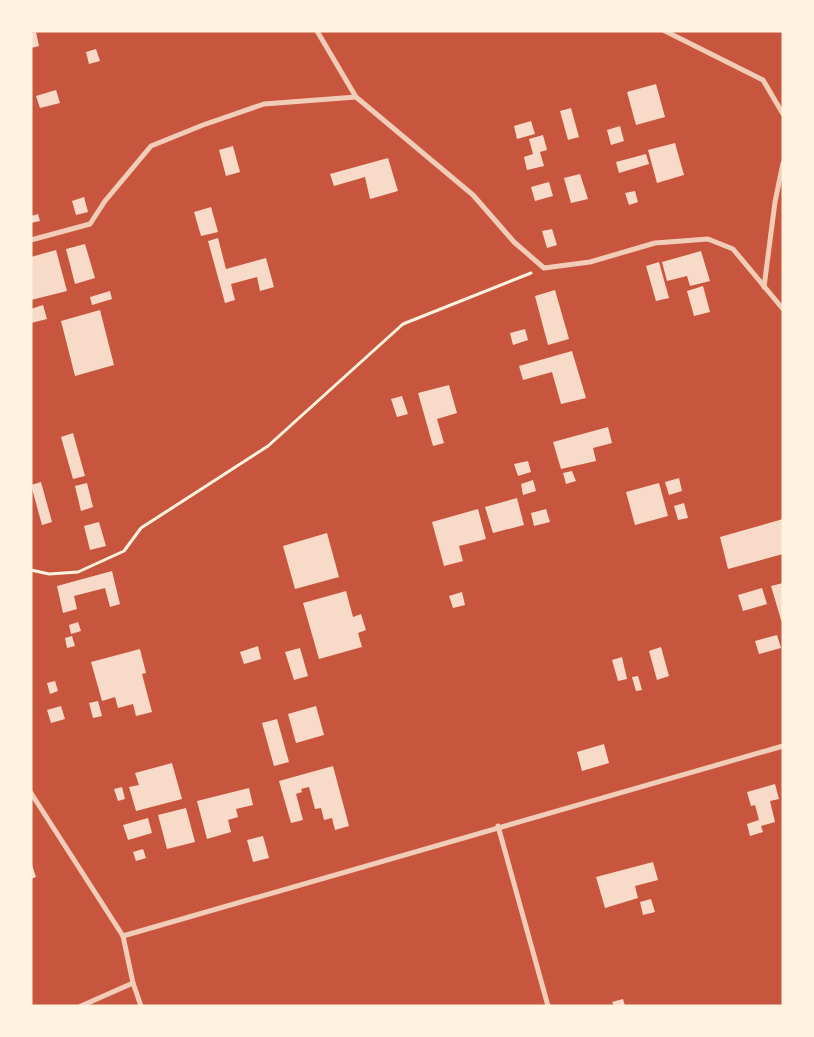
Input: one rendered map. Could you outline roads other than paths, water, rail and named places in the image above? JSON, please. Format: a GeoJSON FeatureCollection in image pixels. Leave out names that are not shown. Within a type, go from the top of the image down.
{"type":"FeatureCollection","features":[{"type":"Feature","properties":{"kind":"street"},"geometry":{"type":"LineString","coordinates":[[318,31],[356,97],[473,195],[514,242],[544,268],[590,262],[655,243],[708,239],[733,249],[783,309]]}},
{"type":"Feature","properties":{"kind":"street"},"geometry":{"type":"LineString","coordinates":[[665,31],[763,80],[783,114]]}},
{"type":"Feature","properties":{"kind":"street"},"geometry":{"type":"LineString","coordinates":[[31,240],[90,224],[105,201],[150,146],[264,104],[356,97]]}},
{"type":"Feature","properties":{"kind":"street"},"geometry":{"type":"LineString","coordinates":[[764,287],[775,202],[783,163]]}},
{"type":"Feature","properties":{"kind":"street"},"geometry":{"type":"LineString","coordinates":[[123,936],[498,826],[783,746]]}},
{"type":"Feature","properties":{"kind":"street"},"geometry":{"type":"LineString","coordinates":[[31,793],[123,936],[133,983],[141,1006]]}},
{"type":"Feature","properties":{"kind":"street"},"geometry":{"type":"LineString","coordinates":[[498,826],[548,1006]]}},
{"type":"Feature","properties":{"kind":"street"},"geometry":{"type":"LineString","coordinates":[[81,1006],[133,983]]}}]}
